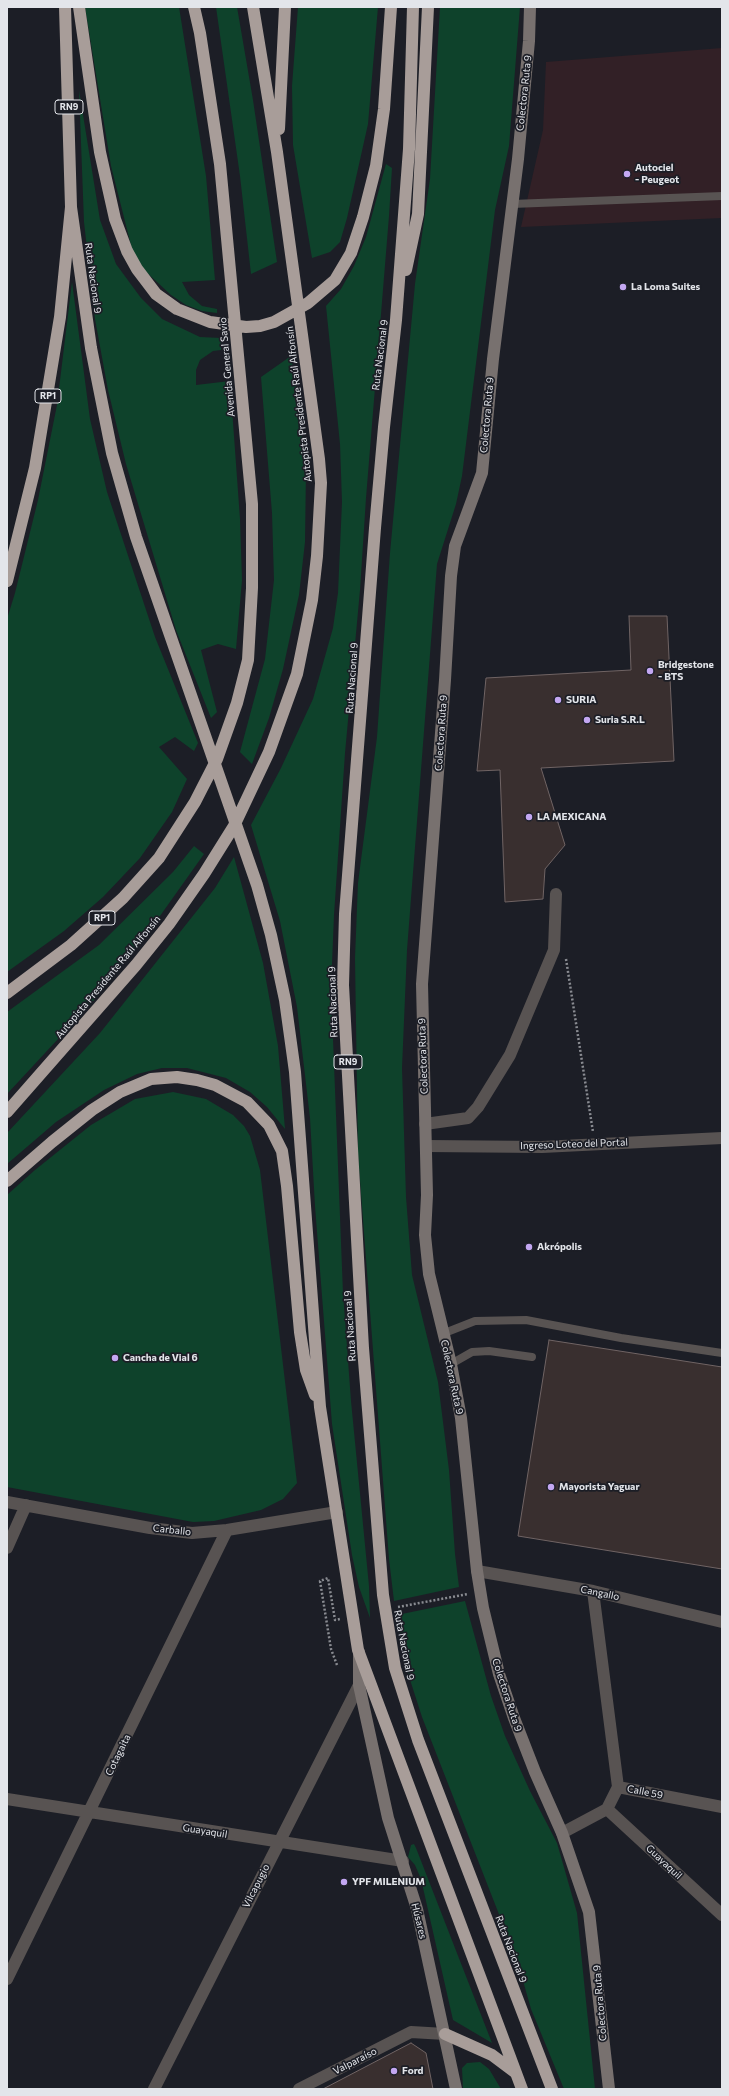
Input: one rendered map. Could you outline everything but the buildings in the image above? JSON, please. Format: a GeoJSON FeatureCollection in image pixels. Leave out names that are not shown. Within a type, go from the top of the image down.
{"type":"FeatureCollection","features":[{"type":"Feature","properties":{"kind":"highway","name":"RN9"},"geometry":{"type":"LineString","coordinates":[[65,7],[70,207]]}},
{"type":"Feature","properties":{"kind":"highway"},"geometry":{"type":"LineString","coordinates":[[79,7],[100,152],[115,219],[126,251],[150,287],[173,307],[210,322],[246,327],[260,326],[274,322],[308,303],[335,280],[351,252],[363,217],[376,166],[384,109],[391,7]]}},
{"type":"Feature","properties":{"kind":"highway","name":"Avenida General Savio"},"geometry":{"type":"LineString","coordinates":[[7,993],[72,945],[123,898],[159,858],[180,827],[216,760],[230,724],[248,660],[252,588],[252,504],[220,164],[200,33],[194,7]]}},
{"type":"Feature","properties":{"kind":"highway"},"geometry":{"type":"LineString","coordinates":[[253,7],[278,152]]}},
{"type":"Feature","properties":{"kind":"highway"},"geometry":{"type":"LineString","coordinates":[[278,152],[285,7]]}},
{"type":"Feature","properties":{"kind":"highway","name":"Ruta Nacional 9"},"geometry":{"type":"LineString","coordinates":[[413,7],[409,149],[396,320],[375,528],[346,906],[343,985],[363,1356],[379,1546],[389,1637],[403,1696],[418,1740],[552,2089]]}},
{"type":"Feature","properties":{"kind":"highway"},"geometry":{"type":"LineString","coordinates":[[396,320],[418,214],[428,7]]}},
{"type":"Feature","properties":{"kind":"highway","name":"Autopista Presidente Raúl Alfonsín"},"geometry":{"type":"LineString","coordinates":[[7,1112],[136,965],[169,924],[204,874],[234,826],[258,777],[279,727],[297,674],[312,600],[321,483],[317,434],[278,152]]}},
{"type":"Feature","properties":{"kind":"highway","name":"RP1"},"geometry":{"type":"LineString","coordinates":[[7,581],[35,468],[47,400],[60,317],[70,207]]}},
{"type":"Feature","properties":{"kind":"highway","name":"Ruta Nacional 9"},"geometry":{"type":"LineString","coordinates":[[70,207],[91,348],[112,453],[138,544],[244,842],[271,935],[285,1000],[295,1072],[320,1407],[358,1650],[522,2089]]}},
{"type":"Feature","properties":{"kind":"highway"},"geometry":{"type":"LineString","coordinates":[[7,1181],[63,1132],[92,1110],[120,1092],[144,1082],[177,1077],[197,1080],[215,1085],[247,1102],[269,1125],[282,1151],[287,1186],[300,1332],[306,1370],[320,1407]]}},
{"type":"Feature","properties":{"kind":"highway"},"geometry":{"type":"LineString","coordinates":[[445,2034],[492,2055],[516,2074]]}},
{"type":"Feature","properties":{"kind":"street","name":"Colectora Ruta 9"},"geometry":{"type":"LineString","coordinates":[[530,7],[529,41],[512,204],[494,351],[482,473],[455,546],[450,576],[445,680],[422,984],[426,1146],[425,1235],[429,1274],[442,1334],[451,1364],[461,1418],[477,1571],[483,1608],[499,1674],[535,1772],[562,1832],[589,1912],[609,2089]]}},
{"type":"Feature","properties":{"kind":"street"},"geometry":{"type":"LineString","coordinates":[[425,1124],[468,1118],[478,1107],[510,1055],[554,950],[556,894]]}},
{"type":"Feature","properties":{"kind":"street","name":"Ingreso Loteo del Portal"},"geometry":{"type":"LineString","coordinates":[[426,1146],[542,1147],[722,1138]]}},
{"type":"Feature","properties":{"kind":"street","name":"Carballo"},"geometry":{"type":"LineString","coordinates":[[7,1502],[171,1531],[198,1533],[227,1530],[337,1512]]}},
{"type":"Feature","properties":{"kind":"street"},"geometry":{"type":"LineString","coordinates":[[7,1548],[26,1505]]}},
{"type":"Feature","properties":{"kind":"street","name":"Cotagaita"},"geometry":{"type":"LineString","coordinates":[[7,1979],[227,1530]]}},
{"type":"Feature","properties":{"kind":"street","name":"Cangallo"},"geometry":{"type":"LineString","coordinates":[[477,1571],[594,1591],[721,1621]]}},
{"type":"Feature","properties":{"kind":"street"},"geometry":{"type":"LineString","coordinates":[[594,1591],[618,1787]]}},
{"type":"Feature","properties":{"kind":"street","name":"Húsares"},"geometry":{"type":"LineString","coordinates":[[358,1650],[359,1685],[388,1818],[403,1861],[417,1910],[456,2089]]}},
{"type":"Feature","properties":{"kind":"street","name":"Vilcapugio"},"geometry":{"type":"LineString","coordinates":[[154,2089],[359,1685]]}},
{"type":"Feature","properties":{"kind":"street","name":"Calle 59"},"geometry":{"type":"LineString","coordinates":[[607,1809],[618,1787],[722,1807]]}},
{"type":"Feature","properties":{"kind":"street","name":"Guayaquil"},"geometry":{"type":"LineString","coordinates":[[7,1799],[403,1861]]}},
{"type":"Feature","properties":{"kind":"street"},"geometry":{"type":"LineString","coordinates":[[562,1832],[607,1809]]}},
{"type":"Feature","properties":{"kind":"street","name":"Guayaquil"},"geometry":{"type":"LineString","coordinates":[[607,1809],[722,1915]]}},
{"type":"Feature","properties":{"kind":"street","name":"Valparaíso"},"geometry":{"type":"LineString","coordinates":[[299,2089],[411,2032],[445,2034]]}},
{"type":"Feature","properties":{"kind":"lane"},"geometry":{"type":"LineString","coordinates":[[512,204],[722,196]]}},
{"type":"Feature","properties":{"kind":"lane"},"geometry":{"type":"LineString","coordinates":[[442,1334],[474,1321],[526,1320],[621,1338],[722,1353]]}},
{"type":"Feature","properties":{"kind":"lane"},"geometry":{"type":"LineString","coordinates":[[451,1364],[472,1352],[489,1351],[532,1357]]}},
{"type":"Feature","properties":{"kind":"path"},"geometry":{"type":"LineString","coordinates":[[566,957],[594,1144]]}},
{"type":"Feature","properties":{"kind":"path"},"geometry":{"type":"LineString","coordinates":[[335,1620],[328,1578],[320,1581],[331,1649],[337,1665]]}},
{"type":"Feature","properties":{"kind":"path"},"geometry":{"type":"LineString","coordinates":[[401,1606],[460,1595]]}},
{"type":"Feature","properties":{"kind":"shaded area","name":"Autociel - Peugeot"},"geometry":{"type":"Polygon","coordinates":[[[722,48],[722,218],[521,227],[543,130],[546,62],[722,48]]]}},
{"type":"Feature","properties":{"kind":"green space"},"geometry":{"type":"Polygon","coordinates":[[[85,7],[179,7],[206,176],[215,280],[182,282],[189,295],[202,306],[217,309],[217,313],[202,311],[186,305],[171,295],[143,269],[133,253],[111,166],[85,7]]]}},
{"type":"Feature","properties":{"kind":"green space"},"geometry":{"type":"Polygon","coordinates":[[[216,7],[237,7],[253,100],[277,262],[251,274],[240,176],[216,7]]]}},
{"type":"Feature","properties":{"kind":"green space"},"geometry":{"type":"Polygon","coordinates":[[[298,7],[378,7],[368,124],[347,218],[340,242],[330,252],[312,258],[293,145],[292,86],[298,7]]]}},
{"type":"Feature","properties":{"kind":"green space"},"geometry":{"type":"Polygon","coordinates":[[[440,7],[520,7],[509,146],[495,210],[462,476],[456,504],[437,564],[407,950],[402,1068],[406,1197],[412,1275],[438,1382],[449,1470],[459,1587],[394,1601],[389,1559],[358,1154],[355,958],[358,883],[377,737],[390,553],[415,284],[430,179],[440,7]]]}},
{"type":"Feature","properties":{"kind":"green space"},"geometry":{"type":"Polygon","coordinates":[[[79,90],[100,220],[116,264],[141,298],[162,319],[200,337],[221,338],[221,350],[213,351],[200,360],[196,370],[196,385],[230,381],[240,519],[242,580],[236,649],[218,644],[201,650],[217,712],[211,718],[176,630],[126,464],[108,390],[95,319],[84,222],[79,90]]]}},
{"type":"Feature","properties":{"kind":"green space"},"geometry":{"type":"Polygon","coordinates":[[[386,164],[392,168],[389,216],[360,590],[345,753],[334,915],[331,988],[343,1293],[351,1401],[369,1586],[370,1618],[359,1587],[352,1555],[332,1424],[315,1206],[310,1118],[297,1007],[280,921],[251,825],[281,768],[313,699],[333,628],[338,593],[342,502],[340,444],[326,306],[341,289],[354,266],[366,237],[386,164]]]}},
{"type":"Feature","properties":{"kind":"green space"},"geometry":{"type":"Polygon","coordinates":[[[72,282],[90,419],[107,492],[155,637],[198,743],[194,751],[175,737],[159,747],[187,779],[172,812],[140,858],[103,897],[64,931],[7,972],[7,619],[38,500],[57,405],[72,282]]]}},
{"type":"Feature","properties":{"kind":"green space"},"geometry":{"type":"Polygon","coordinates":[[[291,356],[297,391],[306,469],[305,542],[299,595],[283,669],[269,718],[252,764],[240,752],[265,659],[274,580],[272,513],[261,377],[291,356]]]}},
{"type":"Feature","properties":{"kind":"green space"},"geometry":{"type":"Polygon","coordinates":[[[194,846],[204,854],[155,923],[96,998],[7,1094],[7,1012],[99,945],[173,872],[194,846]]]}},
{"type":"Feature","properties":{"kind":"green space"},"geometry":{"type":"Polygon","coordinates":[[[234,857],[263,963],[278,1046],[285,1129],[267,1107],[250,1092],[226,1078],[187,1068],[162,1068],[137,1074],[104,1090],[56,1122],[7,1164],[7,1133],[100,1033],[215,888],[234,857]]]}},
{"type":"Feature","properties":{"kind":"green space"},"geometry":{"type":"Polygon","coordinates":[[[173,1092],[206,1099],[233,1115],[244,1126],[250,1136],[260,1170],[297,1483],[283,1499],[261,1510],[214,1521],[193,1522],[7,1487],[7,1195],[35,1170],[91,1125],[135,1099],[173,1092]]]}},
{"type":"Feature","properties":{"kind":"green space"},"geometry":{"type":"Polygon","coordinates":[[[465,1601],[491,1696],[505,1736],[530,1791],[557,1843],[577,1913],[595,2089],[564,2089],[531,2009],[518,1963],[422,1717],[404,1661],[397,1615],[465,1601]]]}},
{"type":"Feature","properties":{"kind":"green space"},"geometry":{"type":"Polygon","coordinates":[[[414,1844],[492,2043],[453,2020],[421,1879],[415,1865],[408,1857],[411,1845],[414,1844]]]}},
{"type":"Feature","properties":{"kind":"green space"},"geometry":{"type":"Polygon","coordinates":[[[480,2062],[489,2069],[501,2089],[463,2089],[462,2068],[467,2063],[480,2062]]]}},
{"type":"Feature","properties":{"kind":"place","name":"Autociel - Peugeot"},"geometry":{"type":"Point","coordinates":[627,174]}},
{"type":"Feature","properties":{"kind":"place","name":"La Loma Suites"},"geometry":{"type":"Point","coordinates":[623,287]}},
{"type":"Feature","properties":{"kind":"place","name":"Bridgestone - BTS"},"geometry":{"type":"Point","coordinates":[650,671]}},
{"type":"Feature","properties":{"kind":"place","name":"SURIA"},"geometry":{"type":"Point","coordinates":[558,700]}},
{"type":"Feature","properties":{"kind":"place","name":"Suria S.R.L"},"geometry":{"type":"Point","coordinates":[587,720]}},
{"type":"Feature","properties":{"kind":"place","name":"LA MEXICANA"},"geometry":{"type":"Point","coordinates":[529,817]}},
{"type":"Feature","properties":{"kind":"place","name":"Akrópolis"},"geometry":{"type":"Point","coordinates":[529,1247]}},
{"type":"Feature","properties":{"kind":"place","name":"Cancha de Vial 6"},"geometry":{"type":"Point","coordinates":[115,1358]}},
{"type":"Feature","properties":{"kind":"place","name":"Mayorista Yaguar"},"geometry":{"type":"Point","coordinates":[551,1487]}},
{"type":"Feature","properties":{"kind":"place","name":"YPF MILENIUM"},"geometry":{"type":"Point","coordinates":[344,1882]}},
{"type":"Feature","properties":{"kind":"place","name":"Ford"},"geometry":{"type":"Point","coordinates":[394,2071]}}]}
